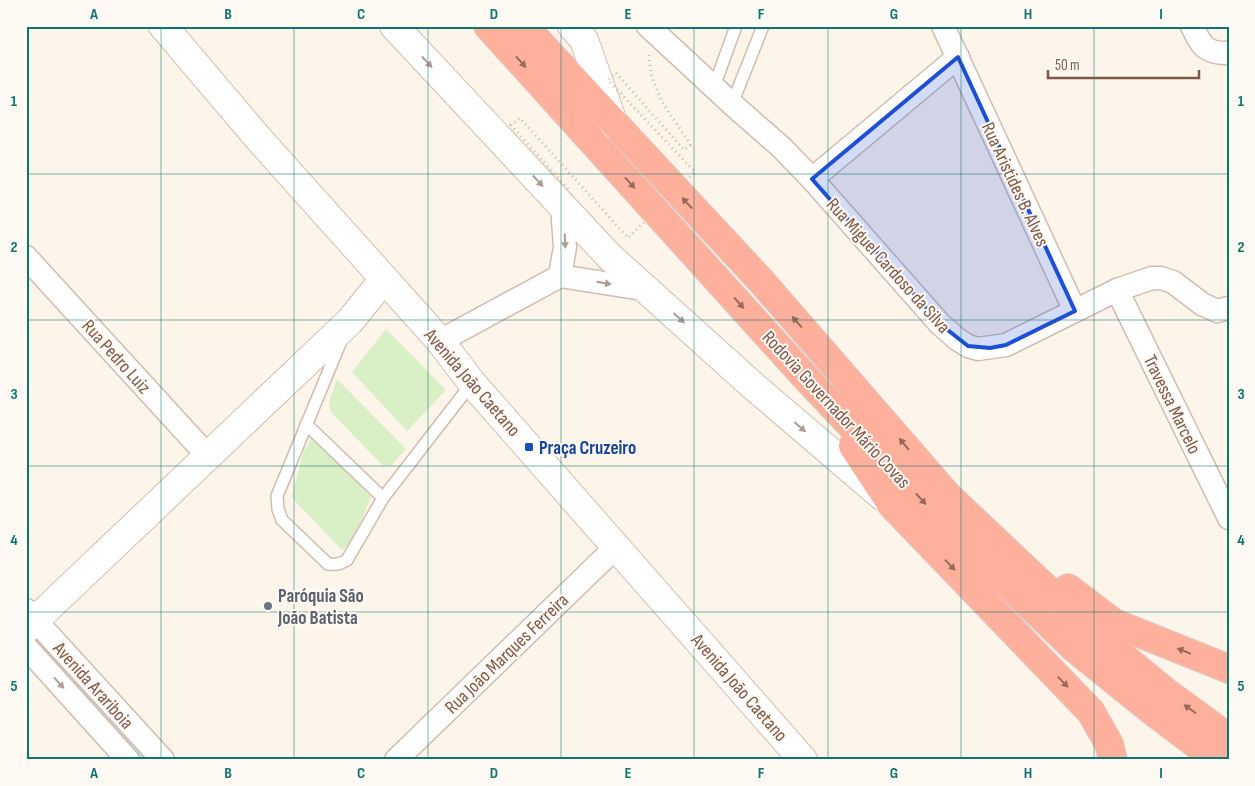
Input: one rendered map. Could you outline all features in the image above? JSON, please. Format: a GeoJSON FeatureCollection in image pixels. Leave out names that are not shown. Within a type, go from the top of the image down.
{"type":"FeatureCollection","features":[{"type":"Feature","properties":{"kind":"highway","name":"Rodovia Governador Mário Covas"},"geometry":{"type":"LineString","coordinates":[[488,26],[808,380],[932,511],[1073,647],[1217,760]]}},
{"type":"Feature","properties":{"kind":"highway","name":"Rodovia Governador Mário Covas"},"geometry":{"type":"LineString","coordinates":[[524,26],[762,282],[948,496],[1086,626],[1166,692],[1229,738]]}},
{"type":"Feature","properties":{"kind":"highway"},"geometry":{"type":"LineString","coordinates":[[808,380],[892,505],[1092,712],[1109,744],[1114,760]]}},
{"type":"Feature","properties":{"kind":"highway"},"geometry":{"type":"LineString","coordinates":[[948,496],[1114,623],[1229,669]]}},
{"type":"Feature","properties":{"kind":"street","name":"Avenida João Caetano"},"geometry":{"type":"LineString","coordinates":[[163,26],[258,138],[440,341],[472,383],[803,760]]}},
{"type":"Feature","properties":{"kind":"street"},"geometry":{"type":"LineString","coordinates":[[394,26],[565,198],[608,256],[649,290],[751,384],[892,505]]}},
{"type":"Feature","properties":{"kind":"street","name":"Rua Aristides B. Alves"},"geometry":{"type":"LineString","coordinates":[[942,26],[1075,311]]}},
{"type":"Feature","properties":{"kind":"street"},"geometry":{"type":"LineString","coordinates":[[1192,26],[1201,45],[1210,52],[1229,53]]}},
{"type":"Feature","properties":{"kind":"street","name":"Rua Miguel Cardoso da Silva"},"geometry":{"type":"LineString","coordinates":[[650,28],[732,104],[781,146],[940,324],[957,340],[968,346],[978,349],[1006,345],[1117,290],[1152,278],[1161,278],[1173,282],[1202,304],[1217,311],[1229,308]]}},
{"type":"Feature","properties":{"kind":"street"},"geometry":{"type":"LineString","coordinates":[[583,31],[615,126]]}},
{"type":"Feature","properties":{"kind":"street"},"geometry":{"type":"LineString","coordinates":[[812,179],[958,57]]}},
{"type":"Feature","properties":{"kind":"street"},"geometry":{"type":"LineString","coordinates":[[560,276],[566,247],[565,198]]}},
{"type":"Feature","properties":{"kind":"street","name":"Rua Pedro Luiz"},"geometry":{"type":"LineString","coordinates":[[26,257],[207,455]]}},
{"type":"Feature","properties":{"kind":"street"},"geometry":{"type":"LineString","coordinates":[[440,341],[560,276],[649,290]]}},
{"type":"Feature","properties":{"kind":"street"},"geometry":{"type":"LineString","coordinates":[[29,620],[350,321],[384,279]]}},
{"type":"Feature","properties":{"kind":"street","name":"Travessa Marcelo"},"geometry":{"type":"LineString","coordinates":[[1117,290],[1229,518]]}},
{"type":"Feature","properties":{"kind":"street","name":"Rua João Marques Ferreira"},"geometry":{"type":"LineString","coordinates":[[396,760],[616,546]]}},
{"type":"Feature","properties":{"kind":"street","name":"Avenida Arariboia"},"geometry":{"type":"LineString","coordinates":[[29,620],[162,760]]}},
{"type":"Feature","properties":{"kind":"street","name":"Avenida Arariboia"},"geometry":{"type":"LineString","coordinates":[[26,646],[128,760]]}},
{"type":"Feature","properties":{"kind":"lane"},"geometry":{"type":"LineString","coordinates":[[714,87],[736,26]]}},
{"type":"Feature","properties":{"kind":"lane"},"geometry":{"type":"LineString","coordinates":[[732,104],[763,26]]}},
{"type":"Feature","properties":{"kind":"lane"},"geometry":{"type":"LineString","coordinates":[[350,321],[277,496],[278,509],[282,520],[328,564],[341,564],[347,560],[382,498],[472,383]]}},
{"type":"Feature","properties":{"kind":"lane"},"geometry":{"type":"LineString","coordinates":[[306,424],[382,498]]}},
{"type":"Feature","properties":{"kind":"path"},"geometry":{"type":"LineString","coordinates":[[565,198],[511,125],[520,118],[628,238],[695,172],[608,80],[616,73],[684,150],[691,145],[659,98],[649,69],[650,28]]}},
{"type":"Feature","properties":{"kind":"highlighted area"},"geometry":{"type":"Polygon","coordinates":[[[958,57],[1075,311],[1006,345],[990,348],[968,346],[940,324],[812,179],[958,57]]]}},
{"type":"Feature","properties":{"kind":"green space"},"geometry":{"type":"Polygon","coordinates":[[[386,329],[446,390],[407,431],[352,372],[386,329]]]}},
{"type":"Feature","properties":{"kind":"green space"},"geometry":{"type":"Polygon","coordinates":[[[337,379],[406,449],[392,465],[383,466],[331,412],[329,402],[337,379]]]}},
{"type":"Feature","properties":{"kind":"green space"},"geometry":{"type":"Polygon","coordinates":[[[313,436],[371,497],[355,534],[347,547],[342,550],[292,496],[303,453],[313,436]]]}},
{"type":"Feature","properties":{"kind":"waterway"},"geometry":{"type":"LineString","coordinates":[[26,627],[146,760]]}},
{"type":"Feature","properties":{"kind":"place","name":"Praça Cruzeiro"},"geometry":{"type":"Point","coordinates":[529,447]}},
{"type":"Feature","properties":{"kind":"place","name":"Paróquia São João Batista"},"geometry":{"type":"Point","coordinates":[268,606]}}]}
